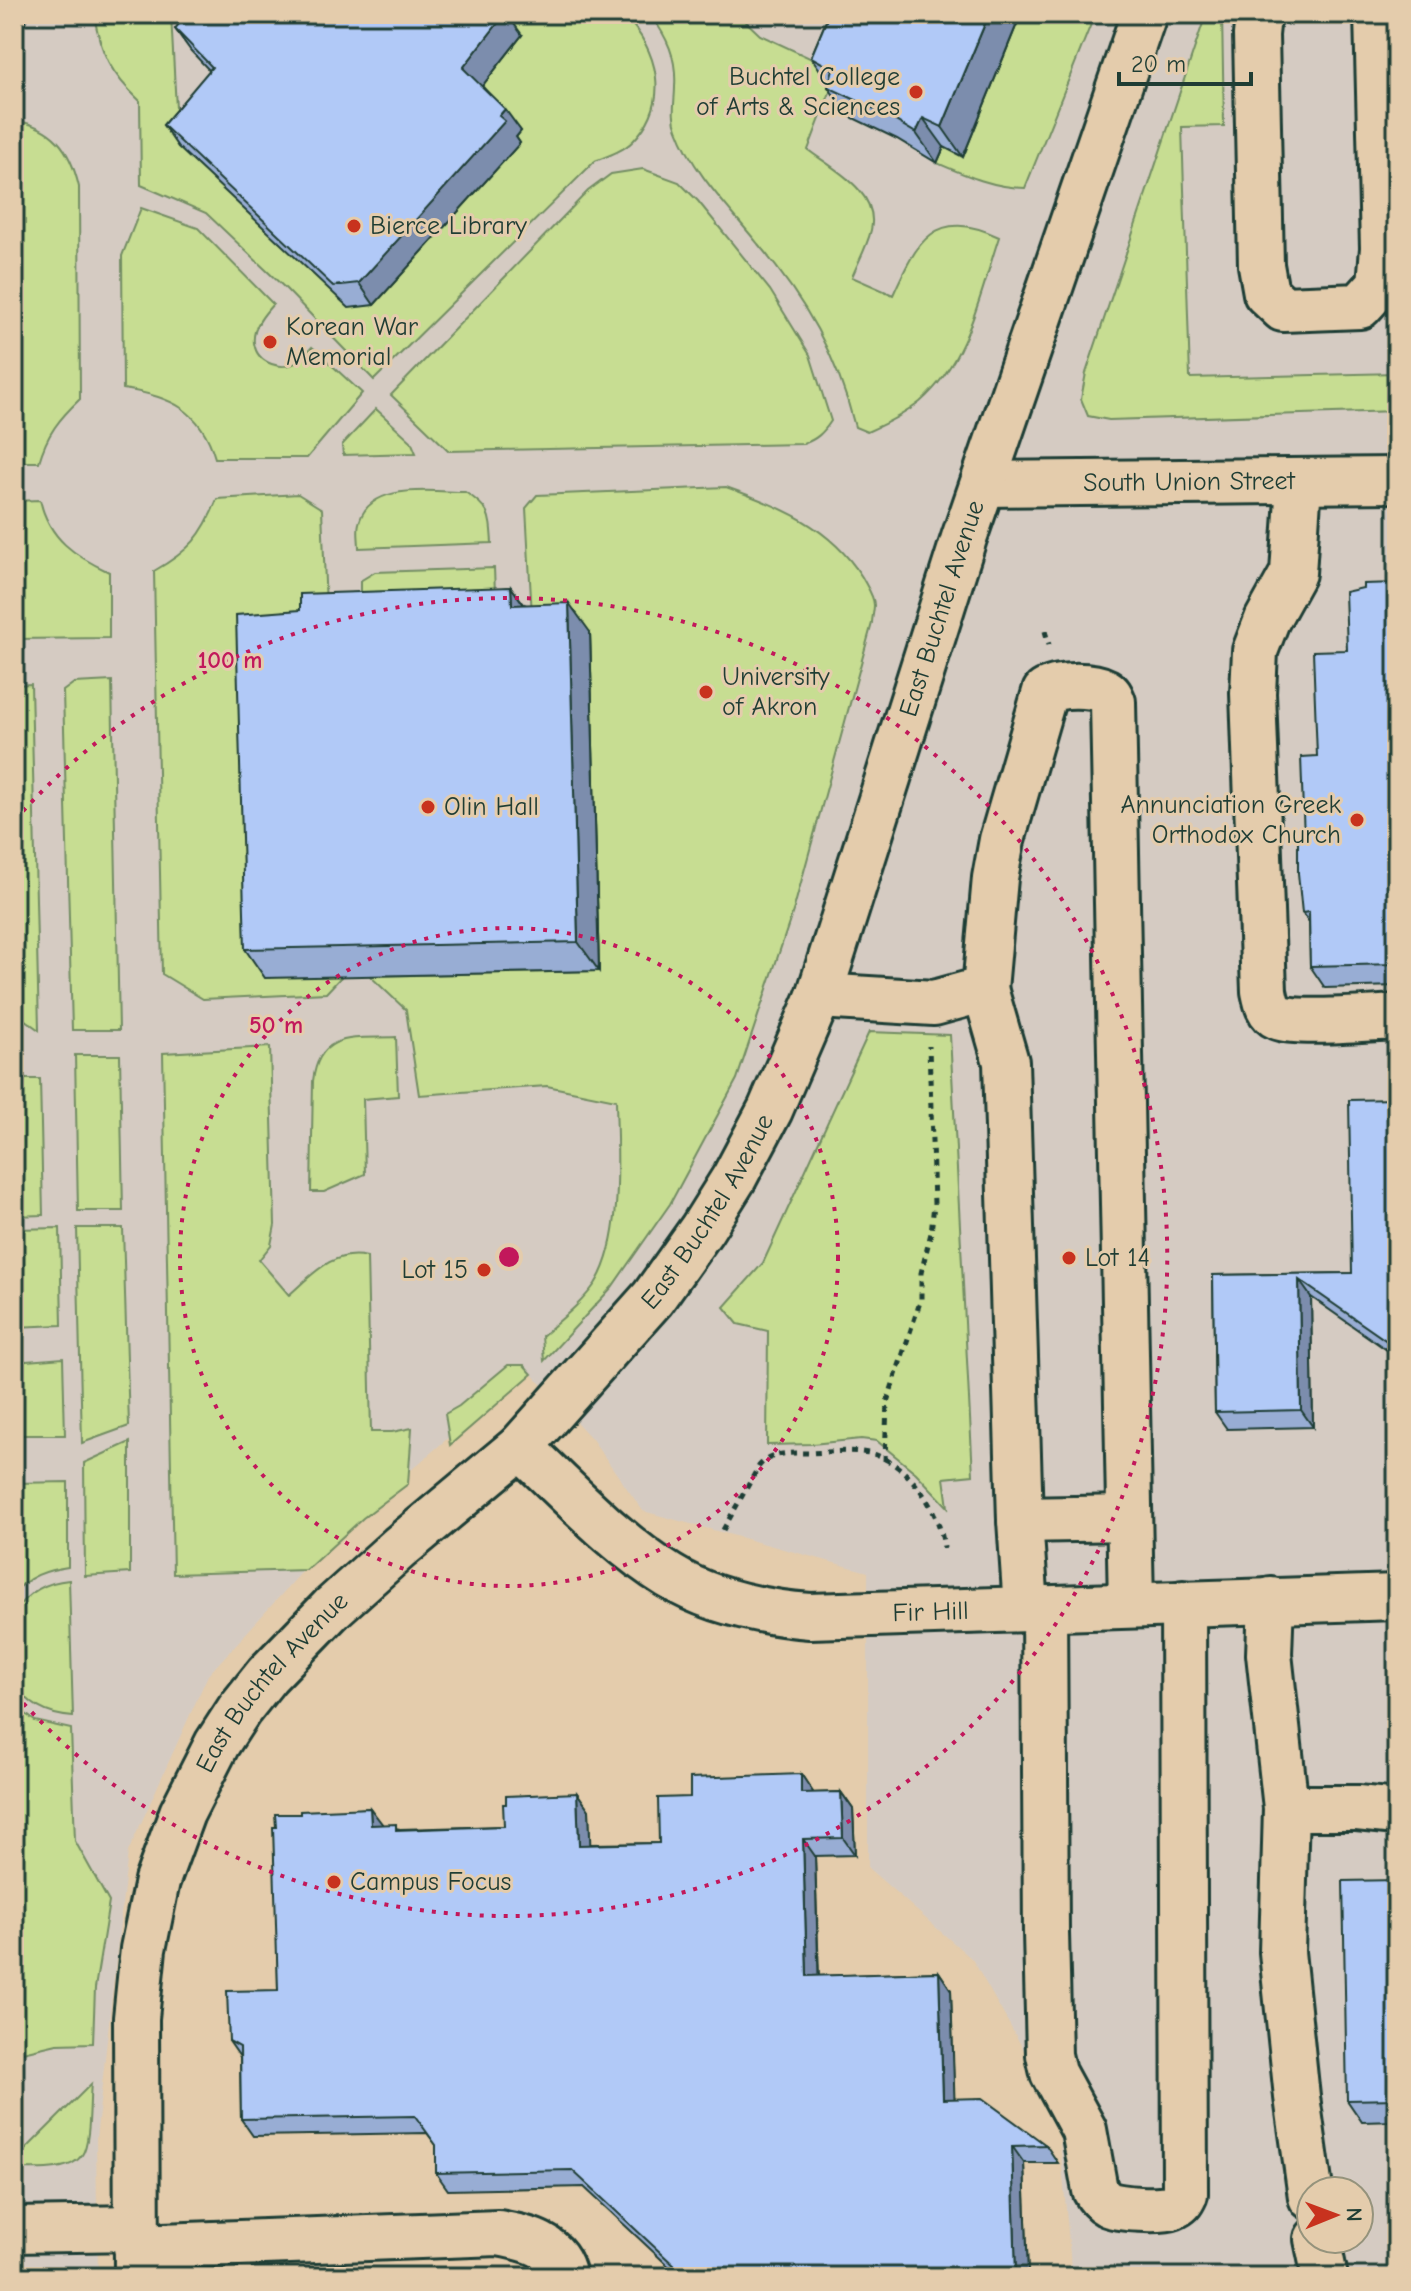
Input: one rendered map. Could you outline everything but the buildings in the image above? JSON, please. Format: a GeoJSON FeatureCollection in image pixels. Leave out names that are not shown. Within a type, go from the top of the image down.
{"type":"FeatureCollection","features":[{"type":"Feature","properties":{"kind":"main road","name":"East Buchtel Avenue"},"geometry":{"type":"LineString","coordinates":[[136,2251],[136,2018],[143,1949],[157,1881],[182,1813],[217,1744],[267,1675],[354,1588],[520,1447],[625,1332],[702,1229],[734,1178],[770,1110],[819,996],[983,484],[1144,14]]}},
{"type":"Feature","properties":{"kind":"main road"},"geometry":{"type":"LineString","coordinates":[[1261,14],[1258,16],[1256,35],[1261,265],[1266,293],[1283,309],[1360,306],[1380,284],[1383,248],[1377,14]]}},
{"type":"Feature","properties":{"kind":"main road","name":"South Union Street"},"geometry":{"type":"LineString","coordinates":[[983,484],[1397,480]]}},
{"type":"Feature","properties":{"kind":"main road"},"geometry":{"type":"LineString","coordinates":[[1299,483],[1293,573],[1267,620],[1255,651],[1254,665],[1264,991],[1268,1008],[1278,1017],[1311,1020],[1397,1017]]}},
{"type":"Feature","properties":{"kind":"main road"},"geometry":{"type":"LineString","coordinates":[[1131,1605],[1113,702],[1103,690],[1060,685],[1045,692],[1002,840],[995,878],[985,989],[1006,1062],[1020,1520],[1035,1608],[1049,2055],[1053,2073],[1084,2130],[1095,2190],[1099,2197],[1114,2206],[1166,2208],[1182,2201],[1185,2194],[1183,1603]]}},
{"type":"Feature","properties":{"kind":"main road"},"geometry":{"type":"LineString","coordinates":[[819,996],[934,1003],[985,989]]}},
{"type":"Feature","properties":{"kind":"main road","name":"Fir Hill"},"geometry":{"type":"LineString","coordinates":[[520,1447],[639,1555],[671,1577],[707,1594],[776,1613],[810,1616],[1397,1597]]}},
{"type":"Feature","properties":{"kind":"main road"},"geometry":{"type":"LineString","coordinates":[[1020,1520],[1129,1518]]}},
{"type":"Feature","properties":{"kind":"main road"},"geometry":{"type":"LineString","coordinates":[[1271,1600],[1269,1654],[1286,1808],[1282,1952],[1308,2175]]}},
{"type":"Feature","properties":{"kind":"main road"},"geometry":{"type":"LineString","coordinates":[[1286,1808],[1324,1806],[1397,1812]]}},
{"type":"Feature","properties":{"kind":"main road"},"geometry":{"type":"LineString","coordinates":[[14,2230],[136,2251],[498,2233],[544,2244],[561,2265],[564,2277]]}},
{"type":"Feature","properties":{"kind":"main road"},"geometry":{"type":"LineString","coordinates":[[1320,2255],[1325,2277]]}},
{"type":"Feature","properties":{"kind":"path"},"geometry":{"type":"LineString","coordinates":[[885,1461],[887,1402],[921,1299],[921,1273],[931,1233],[934,1204],[929,1045]]}},
{"type":"Feature","properties":{"kind":"path"},"geometry":{"type":"LineString","coordinates":[[723,1530],[766,1458],[783,1454],[857,1451],[875,1455],[898,1469],[917,1487],[934,1512],[944,1548]]}},
{"type":"Feature","properties":{"kind":"shaded area","name":"University of Akron"},"geometry":{"type":"Polygon","coordinates":[[[14,14],[1397,14],[1397,2277],[1072,2277],[1057,2108],[972,1959],[868,1868],[868,1572],[643,1511],[592,1439],[527,1369],[332,1539],[208,1675],[128,1852],[96,2139],[98,2277],[14,2277],[14,14]]]}},
{"type":"Feature","properties":{"kind":"green space"},"geometry":{"type":"Polygon","coordinates":[[[94,14],[171,14],[178,147],[515,138],[520,131],[479,90],[522,35],[502,14],[623,14],[645,43],[652,59],[656,93],[645,126],[633,141],[595,161],[374,380],[286,289],[206,213],[141,185],[140,101],[121,82],[108,62],[94,14]]]}},
{"type":"Feature","properties":{"kind":"green space"},"geometry":{"type":"Polygon","coordinates":[[[650,14],[738,14],[760,35],[838,71],[808,150],[852,183],[868,204],[872,216],[871,230],[852,277],[893,295],[911,259],[931,234],[959,226],[999,237],[961,347],[936,385],[908,411],[867,432],[855,427],[829,352],[805,308],[775,265],[702,175],[684,145],[674,119],[672,57],[666,39],[650,14]]]}},
{"type":"Feature","properties":{"kind":"green space"},"geometry":{"type":"Polygon","coordinates":[[[1021,14],[1095,14],[1025,188],[991,183],[937,163],[944,147],[963,156],[1021,14]]]}},
{"type":"Feature","properties":{"kind":"green space"},"geometry":{"type":"Polygon","coordinates":[[[1206,14],[1222,14],[1224,126],[1182,127],[1190,378],[1397,373],[1397,411],[1109,420],[1088,416],[1081,399],[1086,373],[1206,14]]]}},
{"type":"Feature","properties":{"kind":"green space"},"geometry":{"type":"Polygon","coordinates":[[[14,120],[39,128],[58,142],[71,161],[79,187],[80,399],[55,428],[39,462],[14,462],[14,120]]]}},
{"type":"Feature","properties":{"kind":"green space"},"geometry":{"type":"Polygon","coordinates":[[[643,169],[679,182],[770,290],[810,355],[831,421],[819,435],[803,444],[449,451],[391,395],[588,191],[611,174],[643,169]]]}},
{"type":"Feature","properties":{"kind":"green space"},"geometry":{"type":"Polygon","coordinates":[[[141,208],[198,228],[273,304],[259,322],[254,337],[256,350],[265,361],[279,366],[293,364],[312,347],[362,393],[307,458],[215,458],[209,441],[192,416],[169,401],[123,389],[122,256],[141,208]]]}},
{"type":"Feature","properties":{"kind":"green space"},"geometry":{"type":"Polygon","coordinates":[[[376,409],[411,441],[416,453],[343,455],[342,445],[376,409]]]}},
{"type":"Feature","properties":{"kind":"green space"},"geometry":{"type":"Polygon","coordinates":[[[726,487],[803,520],[835,545],[862,577],[871,594],[874,605],[872,623],[794,908],[737,1079],[670,1204],[612,1287],[544,1361],[542,1336],[595,1284],[611,1244],[617,1195],[616,1100],[547,1086],[419,1095],[406,1010],[370,976],[599,971],[590,633],[533,634],[526,508],[537,495],[726,487]]]}},
{"type":"Feature","properties":{"kind":"green space"},"geometry":{"type":"Polygon","coordinates":[[[404,492],[465,492],[487,513],[492,543],[359,548],[359,523],[365,510],[376,500],[404,492]]]}},
{"type":"Feature","properties":{"kind":"green space"},"geometry":{"type":"Polygon","coordinates":[[[298,494],[322,509],[341,977],[326,993],[203,999],[162,974],[154,571],[177,557],[200,533],[217,499],[298,494]]]}},
{"type":"Feature","properties":{"kind":"green space"},"geometry":{"type":"Polygon","coordinates":[[[40,500],[50,525],[65,545],[109,572],[109,638],[14,639],[14,501],[40,500]]]}},
{"type":"Feature","properties":{"kind":"green space"},"geometry":{"type":"Polygon","coordinates":[[[494,568],[496,618],[360,622],[360,581],[375,572],[494,568]]]}},
{"type":"Feature","properties":{"kind":"green space"},"geometry":{"type":"Polygon","coordinates":[[[112,681],[119,1030],[72,1030],[63,691],[74,683],[112,681]]]}},
{"type":"Feature","properties":{"kind":"green space"},"geometry":{"type":"Polygon","coordinates":[[[31,684],[39,1030],[14,1012],[14,685],[31,684]]]}},
{"type":"Feature","properties":{"kind":"green space"},"geometry":{"type":"Polygon","coordinates":[[[869,1032],[950,1035],[973,1475],[944,1478],[948,1507],[916,1473],[877,1441],[861,1439],[767,1445],[768,1331],[738,1324],[724,1307],[763,1263],[869,1032]]]}},
{"type":"Feature","properties":{"kind":"green space"},"geometry":{"type":"Polygon","coordinates":[[[396,1037],[398,1096],[363,1099],[365,1174],[324,1192],[311,1192],[313,1081],[323,1053],[331,1045],[354,1038],[396,1037]]]}},
{"type":"Feature","properties":{"kind":"green space"},"geometry":{"type":"Polygon","coordinates":[[[270,1047],[275,1225],[271,1245],[259,1260],[289,1295],[333,1260],[367,1257],[371,1432],[412,1428],[408,1484],[363,1518],[306,1570],[173,1574],[163,1053],[270,1047]]]}},
{"type":"Feature","properties":{"kind":"green space"},"geometry":{"type":"Polygon","coordinates":[[[75,1055],[120,1055],[123,1211],[78,1211],[75,1055]]]}},
{"type":"Feature","properties":{"kind":"green space"},"geometry":{"type":"Polygon","coordinates":[[[14,1079],[40,1079],[43,1215],[14,1216],[14,1079]]]}},
{"type":"Feature","properties":{"kind":"green space"},"geometry":{"type":"Polygon","coordinates":[[[60,1228],[62,1325],[14,1327],[14,1229],[60,1228]]]}},
{"type":"Feature","properties":{"kind":"green space"},"geometry":{"type":"Polygon","coordinates":[[[77,1228],[123,1228],[129,1426],[82,1443],[77,1228]]]}},
{"type":"Feature","properties":{"kind":"green space"},"geometry":{"type":"Polygon","coordinates":[[[63,1358],[65,1435],[14,1435],[14,1362],[63,1358]]]}},
{"type":"Feature","properties":{"kind":"green space"},"geometry":{"type":"Polygon","coordinates":[[[508,1365],[524,1365],[532,1374],[450,1445],[445,1414],[508,1365]]]}},
{"type":"Feature","properties":{"kind":"green space"},"geometry":{"type":"Polygon","coordinates":[[[130,1442],[130,1573],[85,1576],[84,1463],[130,1442]]]}},
{"type":"Feature","properties":{"kind":"green space"},"geometry":{"type":"Polygon","coordinates":[[[68,1482],[68,1567],[38,1575],[14,1594],[14,1483],[68,1482]]]}},
{"type":"Feature","properties":{"kind":"green space"},"geometry":{"type":"Polygon","coordinates":[[[69,1580],[73,1717],[54,1714],[39,1707],[25,1697],[14,1682],[14,1612],[38,1590],[69,1580]]]}},
{"type":"Feature","properties":{"kind":"green space"},"geometry":{"type":"Polygon","coordinates":[[[14,1705],[35,1721],[71,1729],[75,1841],[109,1902],[95,1988],[93,2043],[57,2044],[14,2054],[14,1705]]]}},
{"type":"Feature","properties":{"kind":"green space"},"geometry":{"type":"Polygon","coordinates":[[[91,2084],[88,2131],[82,2155],[69,2165],[60,2167],[14,2169],[14,2161],[91,2084]]]}},
{"type":"Feature","properties":{"kind":"place","name":"Buchtel College of Arts & Sciences"},"geometry":{"type":"Point","coordinates":[916,92]}},
{"type":"Feature","properties":{"kind":"place","name":"Bierce Library"},"geometry":{"type":"Point","coordinates":[354,226]}},
{"type":"Feature","properties":{"kind":"place","name":"Korean War Memorial"},"geometry":{"type":"Point","coordinates":[270,342]}},
{"type":"Feature","properties":{"kind":"place","name":"University of Akron"},"geometry":{"type":"Point","coordinates":[706,692]}},
{"type":"Feature","properties":{"kind":"place","name":"Olin Hall"},"geometry":{"type":"Point","coordinates":[428,807]}},
{"type":"Feature","properties":{"kind":"place","name":"Annunciation Greek Orthodox Church"},"geometry":{"type":"Point","coordinates":[1357,820]}},
{"type":"Feature","properties":{"kind":"place","name":"Lot 14"},"geometry":{"type":"Point","coordinates":[1069,1258]}},
{"type":"Feature","properties":{"kind":"place","name":"Lot 15"},"geometry":{"type":"Point","coordinates":[484,1270]}},
{"type":"Feature","properties":{"kind":"place","name":"Campus Focus"},"geometry":{"type":"Point","coordinates":[334,1882]}}]}
